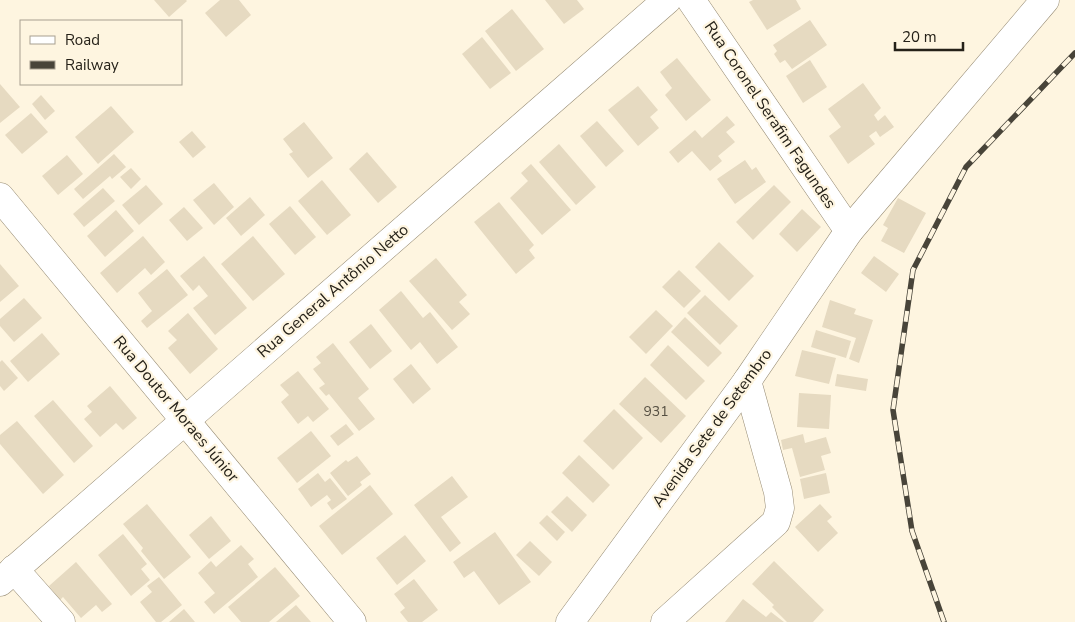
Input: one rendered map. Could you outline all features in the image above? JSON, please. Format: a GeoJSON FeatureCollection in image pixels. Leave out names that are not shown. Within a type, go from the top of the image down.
{"type":"FeatureCollection","features":[{"type":"Feature","properties":{"kind":"street","name":"Rua General Antônio Netto"},"geometry":{"type":"LineString","coordinates":[[7,576],[667,0]]}},
{"type":"Feature","properties":{"kind":"street","name":"Rua Coronel Serafim Fagundes"},"geometry":{"type":"LineString","coordinates":[[691,0],[849,231]]}},
{"type":"Feature","properties":{"kind":"street","name":"Avenida Sete de Setembro"},"geometry":{"type":"LineString","coordinates":[[570,622],[747,382],[849,231],[1045,0]]}},
{"type":"Feature","properties":{"kind":"street","name":"Rua Doutor Moraes Júnior"},"geometry":{"type":"LineString","coordinates":[[0,196],[352,622]]}},
{"type":"Feature","properties":{"kind":"street"},"geometry":{"type":"LineString","coordinates":[[665,622],[776,522],[780,508],[778,492],[747,382]]}},
{"type":"Feature","properties":{"kind":"street"},"geometry":{"type":"LineString","coordinates":[[7,576],[61,622]]}},
{"type":"Feature","properties":{"kind":"building"},"geometry":{"type":"Polygon","coordinates":[[[154,0],[186,0],[187,1],[169,17],[154,0]]]}},
{"type":"Feature","properties":{"kind":"building"},"geometry":{"type":"Polygon","coordinates":[[[220,0],[239,0],[251,15],[226,37],[205,13],[220,0]]]}},
{"type":"Feature","properties":{"kind":"building"},"geometry":{"type":"Polygon","coordinates":[[[545,0],[577,0],[584,9],[564,24],[545,0]]]}},
{"type":"Feature","properties":{"kind":"building"},"geometry":{"type":"Polygon","coordinates":[[[753,0],[796,0],[801,9],[767,30],[749,2],[753,0]]]}},
{"type":"Feature","properties":{"kind":"building"},"geometry":{"type":"Polygon","coordinates":[[[512,9],[544,49],[516,71],[485,31],[512,9]]]}},
{"type":"Feature","properties":{"kind":"building"},"geometry":{"type":"Polygon","coordinates":[[[810,20],[827,45],[792,69],[785,60],[780,63],[774,54],[777,51],[773,45],[810,20]]]}},
{"type":"Feature","properties":{"kind":"building"},"geometry":{"type":"Polygon","coordinates":[[[482,37],[511,73],[490,89],[462,54],[482,37]]]}},
{"type":"Feature","properties":{"kind":"building"},"geometry":{"type":"Polygon","coordinates":[[[677,58],[711,100],[686,121],[665,95],[672,88],[660,72],[677,58]]]}},
{"type":"Feature","properties":{"kind":"building"},"geometry":{"type":"Polygon","coordinates":[[[810,60],[827,87],[803,103],[786,76],[810,60]]]}},
{"type":"Feature","properties":{"kind":"building"},"geometry":{"type":"Polygon","coordinates":[[[863,83],[881,108],[874,115],[878,121],[885,115],[894,127],[880,137],[876,131],[869,136],[875,144],[848,164],[829,136],[841,127],[828,109],[863,83]]]}},
{"type":"Feature","properties":{"kind":"building"},"geometry":{"type":"Polygon","coordinates":[[[0,84],[20,107],[0,123],[0,84]]]}},
{"type":"Feature","properties":{"kind":"building"},"geometry":{"type":"Polygon","coordinates":[[[638,86],[658,110],[650,117],[659,128],[638,146],[608,110],[638,86]]]}},
{"type":"Feature","properties":{"kind":"building"},"geometry":{"type":"Polygon","coordinates":[[[41,95],[55,111],[45,120],[32,104],[41,95]]]}},
{"type":"Feature","properties":{"kind":"building"},"geometry":{"type":"Polygon","coordinates":[[[111,106],[134,132],[98,164],[75,137],[111,106]]]}},
{"type":"Feature","properties":{"kind":"building"},"geometry":{"type":"Polygon","coordinates":[[[31,113],[48,132],[22,154],[5,135],[31,113]]]}},
{"type":"Feature","properties":{"kind":"building"},"geometry":{"type":"Polygon","coordinates":[[[727,116],[735,125],[726,132],[735,142],[718,156],[722,161],[710,171],[692,151],[678,163],[669,152],[695,130],[702,138],[727,116]]]}},
{"type":"Feature","properties":{"kind":"building"},"geometry":{"type":"Polygon","coordinates":[[[597,121],[624,151],[606,167],[580,136],[597,121]]]}},
{"type":"Feature","properties":{"kind":"building"},"geometry":{"type":"Polygon","coordinates":[[[304,122],[333,158],[308,178],[289,154],[293,152],[283,139],[304,122]]]}},
{"type":"Feature","properties":{"kind":"building"},"geometry":{"type":"Polygon","coordinates":[[[192,131],[206,147],[193,158],[179,142],[192,131]]]}},
{"type":"Feature","properties":{"kind":"building"},"geometry":{"type":"Polygon","coordinates":[[[559,144],[596,187],[576,205],[539,162],[559,144]]]}},
{"type":"Feature","properties":{"kind":"building"},"geometry":{"type":"Polygon","coordinates":[[[367,152],[397,187],[378,203],[349,169],[367,152]]]}},
{"type":"Feature","properties":{"kind":"building"},"geometry":{"type":"Polygon","coordinates":[[[114,154],[126,167],[112,179],[110,176],[83,199],[74,189],[114,154]]]}},
{"type":"Feature","properties":{"kind":"building"},"geometry":{"type":"Polygon","coordinates":[[[67,155],[83,174],[58,195],[42,176],[67,155]]]}},
{"type":"Feature","properties":{"kind":"building"},"geometry":{"type":"Polygon","coordinates":[[[745,160],[752,170],[756,167],[766,182],[735,204],[717,179],[745,160]]]}},
{"type":"Feature","properties":{"kind":"building"},"geometry":{"type":"Polygon","coordinates":[[[531,164],[571,210],[542,235],[510,198],[528,181],[521,173],[531,164]]]}},
{"type":"Feature","properties":{"kind":"building"},"geometry":{"type":"Polygon","coordinates":[[[131,168],[141,179],[131,189],[120,177],[131,168]]]}},
{"type":"Feature","properties":{"kind":"building"},"geometry":{"type":"Polygon","coordinates":[[[322,180],[351,215],[327,235],[298,201],[322,180]]]}},
{"type":"Feature","properties":{"kind":"building"},"geometry":{"type":"Polygon","coordinates":[[[214,183],[234,207],[214,225],[193,200],[214,183]]]}},
{"type":"Feature","properties":{"kind":"building"},"geometry":{"type":"Polygon","coordinates":[[[146,185],[163,204],[139,225],[122,205],[146,185]]]}},
{"type":"Feature","properties":{"kind":"building"},"geometry":{"type":"Polygon","coordinates":[[[774,185],[791,202],[753,240],[736,222],[774,185]]]}},
{"type":"Feature","properties":{"kind":"building"},"geometry":{"type":"Polygon","coordinates":[[[103,188],[115,201],[84,227],[73,214],[103,188]]]}},
{"type":"Feature","properties":{"kind":"building"},"geometry":{"type":"Polygon","coordinates":[[[250,197],[265,215],[241,236],[226,218],[250,197]]]}},
{"type":"Feature","properties":{"kind":"building"},"geometry":{"type":"Polygon","coordinates":[[[898,198],[926,213],[904,253],[881,241],[888,228],[883,225],[898,198]]]}},
{"type":"Feature","properties":{"kind":"building"},"geometry":{"type":"Polygon","coordinates":[[[499,202],[534,245],[529,250],[535,258],[516,274],[474,222],[499,202]]]}},
{"type":"Feature","properties":{"kind":"building"},"geometry":{"type":"Polygon","coordinates":[[[290,206],[316,237],[295,255],[269,224],[290,206]]]}},
{"type":"Feature","properties":{"kind":"building"},"geometry":{"type":"Polygon","coordinates":[[[184,207],[203,228],[187,241],[169,220],[184,207]]]}},
{"type":"Feature","properties":{"kind":"building"},"geometry":{"type":"Polygon","coordinates":[[[802,209],[821,227],[797,252],[779,234],[802,209]]]}},
{"type":"Feature","properties":{"kind":"building"},"geometry":{"type":"Polygon","coordinates":[[[116,210],[134,231],[105,257],[87,236],[116,210]]]}},
{"type":"Feature","properties":{"kind":"building"},"geometry":{"type":"Polygon","coordinates":[[[143,236],[165,262],[151,275],[145,268],[117,293],[100,273],[143,236]]]}},
{"type":"Feature","properties":{"kind":"building"},"geometry":{"type":"Polygon","coordinates":[[[253,236],[285,274],[253,301],[221,264],[253,236]]]}},
{"type":"Feature","properties":{"kind":"building"},"geometry":{"type":"Polygon","coordinates":[[[719,242],[754,276],[729,301],[695,267],[719,242]]]}},
{"type":"Feature","properties":{"kind":"building"},"geometry":{"type":"Polygon","coordinates":[[[204,256],[247,308],[215,335],[193,308],[208,296],[199,285],[193,291],[180,276],[204,256]]]}},
{"type":"Feature","properties":{"kind":"building"},"geometry":{"type":"Polygon","coordinates":[[[874,256],[899,274],[886,292],[861,273],[874,256]]]}},
{"type":"Feature","properties":{"kind":"building"},"geometry":{"type":"Polygon","coordinates":[[[436,258],[467,295],[459,302],[470,314],[452,330],[409,281],[436,258]]]}},
{"type":"Feature","properties":{"kind":"building"},"geometry":{"type":"Polygon","coordinates":[[[0,264],[19,286],[0,302],[0,264]]]}},
{"type":"Feature","properties":{"kind":"building"},"geometry":{"type":"Polygon","coordinates":[[[167,269],[188,295],[147,328],[141,321],[152,311],[138,293],[167,269]]]}},
{"type":"Feature","properties":{"kind":"building"},"geometry":{"type":"Polygon","coordinates":[[[679,270],[701,291],[684,308],[662,287],[679,270]]]}},
{"type":"Feature","properties":{"kind":"building"},"geometry":{"type":"Polygon","coordinates":[[[401,291],[423,318],[430,312],[458,347],[437,364],[420,342],[411,350],[379,310],[401,291]]]}},
{"type":"Feature","properties":{"kind":"building"},"geometry":{"type":"Polygon","coordinates":[[[705,295],[738,326],[720,345],[687,313],[705,295]]]}},
{"type":"Feature","properties":{"kind":"building"},"geometry":{"type":"Polygon","coordinates":[[[24,298],[42,318],[14,342],[0,326],[0,319],[24,298]]]}},
{"type":"Feature","properties":{"kind":"building"},"geometry":{"type":"Polygon","coordinates":[[[830,300],[856,309],[854,314],[873,320],[859,363],[849,359],[856,338],[822,327],[830,300]]]}},
{"type":"Feature","properties":{"kind":"building"},"geometry":{"type":"Polygon","coordinates":[[[656,310],[673,326],[646,354],[629,337],[656,310]]]}},
{"type":"Feature","properties":{"kind":"building"},"geometry":{"type":"Polygon","coordinates":[[[188,313],[218,349],[190,374],[168,348],[177,340],[168,331],[188,313]]]}},
{"type":"Feature","properties":{"kind":"building"},"geometry":{"type":"Polygon","coordinates":[[[685,317],[722,353],[708,367],[671,332],[685,317]]]}},
{"type":"Feature","properties":{"kind":"building"},"geometry":{"type":"Polygon","coordinates":[[[371,324],[392,351],[370,369],[349,342],[371,324]]]}},
{"type":"Feature","properties":{"kind":"building"},"geometry":{"type":"Polygon","coordinates":[[[816,330],[851,341],[846,358],[811,347],[816,330]]]}},
{"type":"Feature","properties":{"kind":"building"},"geometry":{"type":"Polygon","coordinates":[[[42,333],[60,354],[28,382],[10,361],[42,333]]]}},
{"type":"Feature","properties":{"kind":"building"},"geometry":{"type":"Polygon","coordinates":[[[333,343],[369,389],[358,398],[375,419],[359,431],[329,394],[326,396],[319,388],[325,384],[313,369],[321,363],[316,357],[333,343]]]}},
{"type":"Feature","properties":{"kind":"building"},"geometry":{"type":"Polygon","coordinates":[[[668,345],[705,381],[686,400],[650,365],[668,345]]]}},
{"type":"Feature","properties":{"kind":"building"},"geometry":{"type":"Polygon","coordinates":[[[802,350],[836,358],[829,384],[795,376],[802,350]]]}},
{"type":"Feature","properties":{"kind":"building"},"geometry":{"type":"Polygon","coordinates":[[[2,360],[18,378],[4,391],[0,386],[0,362],[2,360]]]}},
{"type":"Feature","properties":{"kind":"building"},"geometry":{"type":"Polygon","coordinates":[[[411,364],[431,389],[413,404],[393,379],[411,364]]]}},
{"type":"Feature","properties":{"kind":"building"},"geometry":{"type":"Polygon","coordinates":[[[298,371],[329,409],[313,422],[308,416],[298,424],[281,402],[289,395],[280,385],[298,371]]]}},
{"type":"Feature","properties":{"kind":"building"},"geometry":{"type":"Polygon","coordinates":[[[837,374],[868,379],[866,391],[835,386],[837,374]]]}},
{"type":"Feature","properties":{"kind":"building"},"geometry":{"type":"Polygon","coordinates":[[[645,377],[686,416],[661,443],[619,404],[645,377]]]}},
{"type":"Feature","properties":{"kind":"building"},"geometry":{"type":"Polygon","coordinates":[[[110,386],[137,418],[123,430],[116,423],[100,437],[84,419],[92,412],[87,406],[110,386]]]}},
{"type":"Feature","properties":{"kind":"building"},"geometry":{"type":"Polygon","coordinates":[[[799,393],[831,395],[829,429],[797,427],[799,393]]]}},
{"type":"Feature","properties":{"kind":"building"},"geometry":{"type":"Polygon","coordinates":[[[53,400],[93,446],[74,463],[34,416],[53,400]]]}},
{"type":"Feature","properties":{"kind":"building"},"geometry":{"type":"Polygon","coordinates":[[[614,409],[643,438],[613,470],[583,441],[614,409]]]}},
{"type":"Feature","properties":{"kind":"building"},"geometry":{"type":"Polygon","coordinates":[[[17,421],[64,475],[43,494],[0,444],[0,435],[17,421]]]}},
{"type":"Feature","properties":{"kind":"building"},"geometry":{"type":"Polygon","coordinates":[[[346,424],[354,434],[338,446],[330,436],[346,424]]]}},
{"type":"Feature","properties":{"kind":"building"},"geometry":{"type":"Polygon","coordinates":[[[311,431],[331,456],[297,483],[277,458],[311,431]]]}},
{"type":"Feature","properties":{"kind":"building"},"geometry":{"type":"Polygon","coordinates":[[[803,434],[805,443],[826,437],[831,453],[821,456],[825,470],[800,477],[792,448],[783,450],[781,440],[803,434]]]}},
{"type":"Feature","properties":{"kind":"building"},"geometry":{"type":"Polygon","coordinates":[[[579,455],[610,485],[593,503],[562,473],[579,455]]]}},
{"type":"Feature","properties":{"kind":"building"},"geometry":{"type":"Polygon","coordinates":[[[357,456],[371,474],[360,482],[362,485],[348,496],[330,473],[346,460],[348,462],[357,456]]]}},
{"type":"Feature","properties":{"kind":"building"},"geometry":{"type":"Polygon","coordinates":[[[318,473],[325,482],[330,478],[347,499],[332,510],[327,503],[331,500],[327,495],[311,507],[298,489],[318,473]]]}},
{"type":"Feature","properties":{"kind":"building"},"geometry":{"type":"Polygon","coordinates":[[[826,473],[830,493],[804,499],[800,479],[826,473]]]}},
{"type":"Feature","properties":{"kind":"building"},"geometry":{"type":"Polygon","coordinates":[[[452,476],[468,497],[441,517],[461,543],[450,552],[414,505],[452,476]]]}},
{"type":"Feature","properties":{"kind":"building"},"geometry":{"type":"Polygon","coordinates":[[[370,485],[393,514],[342,555],[319,526],[370,485]]]}},
{"type":"Feature","properties":{"kind":"building"},"geometry":{"type":"Polygon","coordinates":[[[567,496],[587,515],[572,532],[551,512],[567,496]]]}},
{"type":"Feature","properties":{"kind":"building"},"geometry":{"type":"Polygon","coordinates":[[[147,504],[191,557],[164,579],[141,551],[143,548],[123,524],[147,504]]]}},
{"type":"Feature","properties":{"kind":"building"},"geometry":{"type":"Polygon","coordinates":[[[820,504],[832,517],[827,521],[838,533],[818,552],[795,527],[820,504]]]}},
{"type":"Feature","properties":{"kind":"building"},"geometry":{"type":"Polygon","coordinates":[[[547,515],[565,532],[557,541],[539,523],[547,515]]]}},
{"type":"Feature","properties":{"kind":"building"},"geometry":{"type":"Polygon","coordinates":[[[211,516],[231,541],[209,559],[189,535],[211,516]]]}},
{"type":"Feature","properties":{"kind":"building"},"geometry":{"type":"Polygon","coordinates":[[[495,532],[531,582],[499,605],[474,571],[464,578],[453,562],[495,532]]]}},
{"type":"Feature","properties":{"kind":"building"},"geometry":{"type":"Polygon","coordinates":[[[123,534],[147,564],[141,569],[150,580],[131,596],[98,555],[123,534]]]}},
{"type":"Feature","properties":{"kind":"building"},"geometry":{"type":"Polygon","coordinates":[[[405,535],[426,561],[397,585],[376,558],[405,535]]]}},
{"type":"Feature","properties":{"kind":"building"},"geometry":{"type":"Polygon","coordinates":[[[530,541],[552,562],[539,576],[516,555],[530,541]]]}},
{"type":"Feature","properties":{"kind":"building"},"geometry":{"type":"Polygon","coordinates":[[[241,545],[254,559],[248,564],[258,577],[214,614],[204,602],[215,593],[198,573],[211,561],[216,567],[241,545]]]}},
{"type":"Feature","properties":{"kind":"building"},"geometry":{"type":"Polygon","coordinates":[[[774,561],[824,610],[813,622],[787,622],[772,607],[774,605],[752,584],[774,561]]]}},
{"type":"Feature","properties":{"kind":"building"},"geometry":{"type":"Polygon","coordinates":[[[76,562],[112,604],[102,612],[96,605],[81,618],[63,597],[60,600],[49,586],[76,562]]]}},
{"type":"Feature","properties":{"kind":"building"},"geometry":{"type":"Polygon","coordinates":[[[275,567],[300,596],[269,622],[241,622],[228,607],[275,567]]]}},
{"type":"Feature","properties":{"kind":"building"},"geometry":{"type":"Polygon","coordinates":[[[159,577],[182,605],[161,622],[156,622],[140,602],[152,592],[147,586],[159,577]]]}},
{"type":"Feature","properties":{"kind":"building"},"geometry":{"type":"Polygon","coordinates":[[[414,579],[438,610],[422,622],[408,622],[400,612],[405,608],[394,594],[414,579]]]}},
{"type":"Feature","properties":{"kind":"building"},"geometry":{"type":"Polygon","coordinates":[[[743,599],[766,617],[771,612],[784,622],[725,622],[743,599]]]}},
{"type":"Feature","properties":{"kind":"building"},"geometry":{"type":"Polygon","coordinates":[[[296,605],[311,622],[276,622],[296,605]]]}},
{"type":"Feature","properties":{"kind":"building"},"geometry":{"type":"Polygon","coordinates":[[[184,609],[195,622],[169,622],[184,609]]]}},
{"type":"Feature","properties":{"kind":"railway"},"geometry":{"type":"LineString","coordinates":[[944,622],[912,531],[893,410],[913,270],[966,167],[1075,53]]}}]}
